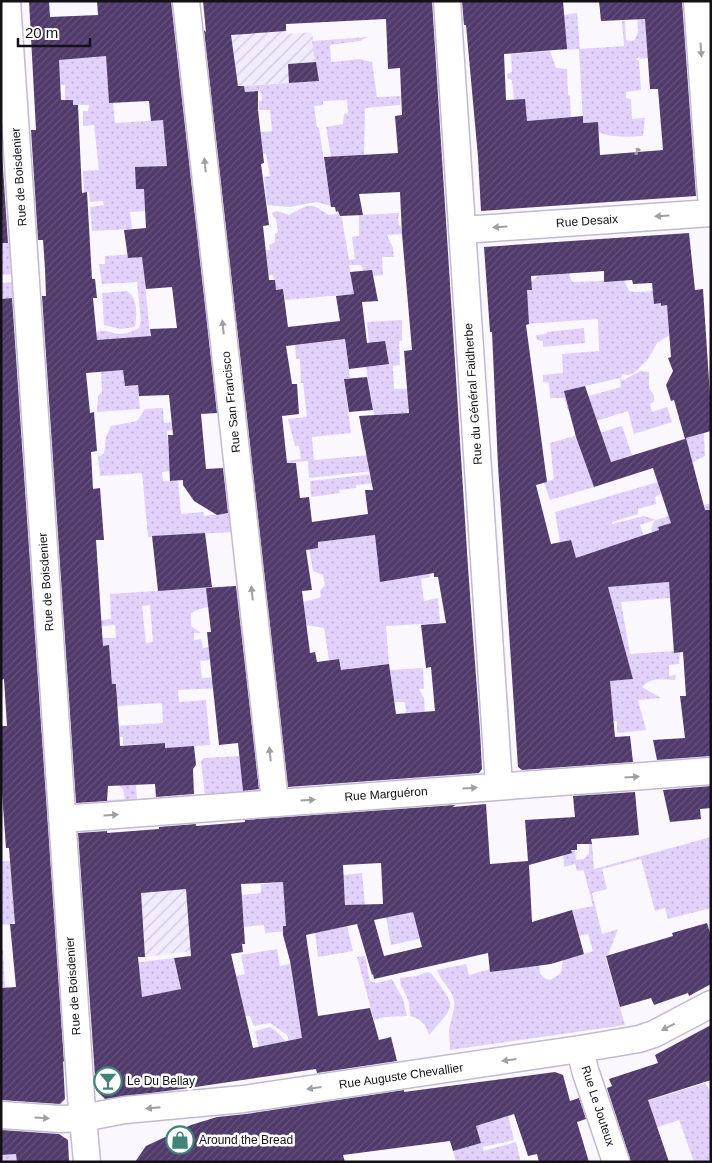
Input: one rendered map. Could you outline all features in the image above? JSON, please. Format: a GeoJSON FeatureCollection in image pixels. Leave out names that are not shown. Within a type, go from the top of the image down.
{"type":"FeatureCollection","features":[{"type":"Feature","properties":{"kind":"street","name":"Rue de Boisdenier"},"geometry":{"type":"LineString","coordinates":[[7,1],[87,1162]]}},
{"type":"Feature","properties":{"kind":"street","name":"Rue San Francisco"},"geometry":{"type":"LineString","coordinates":[[186,1],[276,802]]}},
{"type":"Feature","properties":{"kind":"street","name":"Rue du Général Faidherbe"},"geometry":{"type":"LineString","coordinates":[[447,1],[499,786]]}},
{"type":"Feature","properties":{"kind":"street"},"geometry":{"type":"LineString","coordinates":[[697,1],[711,196]]}},
{"type":"Feature","properties":{"kind":"street","name":"Rue Desaix"},"geometry":{"type":"LineString","coordinates":[[462,230],[711,213]]}},
{"type":"Feature","properties":{"kind":"street","name":"Rue Marguéron"},"geometry":{"type":"LineString","coordinates":[[62,819],[711,771]]}},
{"type":"Feature","properties":{"kind":"street","name":"Rue Auguste Chevallier"},"geometry":{"type":"LineString","coordinates":[[1,1115],[61,1119],[83,1118],[125,1110],[244,1099],[580,1049],[639,1039],[654,1034],[711,1004]]}},
{"type":"Feature","properties":{"kind":"street","name":"Rue Le Jouteux"},"geometry":{"type":"LineString","coordinates":[[580,1049],[585,1070],[616,1162]]}},
{"type":"Feature","properties":{"kind":"shaded area"},"geometry":{"type":"Polygon","coordinates":[[[646,11],[648,58],[641,59],[639,57],[636,59],[639,61],[641,90],[626,92],[626,98],[631,99],[632,119],[645,118],[643,136],[626,137],[598,132],[597,122],[583,123],[579,49],[560,50],[558,16],[577,13],[580,49],[624,46],[622,21],[625,21],[626,40],[635,40],[638,32],[637,12],[646,11]]]}},
{"type":"Feature","properties":{"kind":"shaded area"},"geometry":{"type":"Polygon","coordinates":[[[286,31],[287,34],[312,32],[319,81],[213,87],[207,36],[286,31]]]}},
{"type":"Feature","properties":{"kind":"shaded area"},"geometry":{"type":"Polygon","coordinates":[[[368,37],[360,41],[330,45],[331,62],[359,59],[372,62],[377,97],[401,96],[400,105],[365,108],[364,155],[331,157],[326,127],[343,124],[344,114],[348,113],[347,100],[323,101],[323,105],[314,106],[331,206],[316,202],[290,207],[267,205],[264,177],[270,176],[266,154],[261,154],[259,132],[272,131],[270,110],[259,110],[259,101],[262,101],[261,91],[245,92],[244,86],[318,81],[312,41],[368,37]]]}},
{"type":"Feature","properties":{"kind":"shaded area"},"geometry":{"type":"Polygon","coordinates":[[[106,50],[109,103],[113,103],[115,123],[163,120],[173,165],[135,168],[136,189],[144,189],[144,194],[158,193],[159,210],[130,212],[132,229],[92,231],[90,207],[104,205],[103,201],[90,202],[89,192],[84,193],[83,171],[99,170],[94,125],[83,126],[83,111],[88,111],[89,105],[73,105],[73,100],[65,100],[65,85],[60,85],[59,60],[106,50]]]}},
{"type":"Feature","properties":{"kind":"shaded area"},"geometry":{"type":"Polygon","coordinates":[[[550,51],[556,68],[567,69],[571,117],[526,121],[525,99],[514,100],[512,80],[508,79],[507,74],[512,72],[511,54],[550,51]]]}},
{"type":"Feature","properties":{"kind":"shaded area"},"geometry":{"type":"Polygon","coordinates":[[[306,206],[314,206],[329,215],[341,213],[349,260],[355,259],[352,237],[359,236],[359,215],[399,213],[399,225],[401,226],[402,234],[387,235],[393,248],[394,257],[382,257],[383,275],[361,277],[363,270],[360,265],[349,265],[354,294],[285,300],[283,290],[276,290],[273,275],[268,275],[266,250],[270,250],[269,245],[275,242],[275,234],[278,232],[276,219],[272,213],[277,211],[289,215],[306,206]]]}},
{"type":"Feature","properties":{"kind":"shaded area"},"geometry":{"type":"Polygon","coordinates":[[[132,235],[161,280],[145,282],[150,336],[125,338],[136,369],[140,409],[97,412],[98,396],[102,392],[101,372],[93,334],[103,331],[120,334],[127,333],[139,328],[141,321],[137,282],[102,284],[99,264],[105,264],[105,256],[135,254],[132,235]]]}},
{"type":"Feature","properties":{"kind":"shaded area"},"geometry":{"type":"Polygon","coordinates":[[[1,243],[9,243],[11,274],[1,275],[1,243]]]}},
{"type":"Feature","properties":{"kind":"shaded area"},"geometry":{"type":"Polygon","coordinates":[[[569,273],[572,282],[624,280],[629,291],[653,291],[654,303],[661,303],[661,306],[667,305],[683,327],[657,343],[648,359],[635,372],[629,375],[622,374],[621,380],[640,371],[649,372],[649,388],[654,396],[654,401],[650,404],[652,412],[667,407],[672,422],[634,434],[628,411],[574,428],[564,398],[550,398],[549,383],[543,382],[543,375],[563,373],[562,354],[599,351],[598,319],[526,324],[523,290],[539,275],[569,273]],[[620,378],[576,388],[578,399],[621,387],[620,378]]]}},
{"type":"Feature","properties":{"kind":"shaded area"},"geometry":{"type":"Polygon","coordinates":[[[12,282],[13,298],[1,299],[1,283],[12,282]]]}},
{"type":"Feature","properties":{"kind":"shaded area"},"geometry":{"type":"Polygon","coordinates":[[[127,291],[135,302],[135,327],[120,329],[104,325],[102,293],[127,291]]]}},
{"type":"Feature","properties":{"kind":"shaded area"},"geometry":{"type":"Polygon","coordinates":[[[402,320],[402,341],[399,341],[400,365],[393,366],[394,389],[429,388],[418,408],[407,409],[407,413],[374,415],[366,367],[372,366],[371,343],[369,343],[367,322],[402,320]]]}},
{"type":"Feature","properties":{"kind":"shaded area"},"geometry":{"type":"Polygon","coordinates":[[[584,328],[585,343],[543,347],[543,341],[537,340],[536,335],[546,334],[547,332],[584,328]]]}},
{"type":"Feature","properties":{"kind":"shaded area"},"geometry":{"type":"Polygon","coordinates":[[[345,339],[350,378],[344,379],[351,433],[312,437],[314,460],[370,455],[373,471],[309,478],[308,461],[287,463],[286,461],[301,459],[299,446],[295,446],[288,419],[307,417],[303,383],[301,383],[300,359],[296,359],[295,345],[345,339]]]}},
{"type":"Feature","properties":{"kind":"shaded area"},"geometry":{"type":"Polygon","coordinates":[[[163,408],[164,423],[176,422],[176,429],[167,431],[170,471],[162,472],[163,481],[178,481],[181,514],[203,512],[204,516],[229,513],[231,532],[148,537],[142,473],[100,476],[98,457],[104,453],[106,437],[111,426],[137,421],[145,409],[163,408]]]}},
{"type":"Feature","properties":{"kind":"shaded area"},"geometry":{"type":"Polygon","coordinates":[[[622,426],[632,455],[588,469],[594,487],[550,500],[544,483],[554,479],[550,443],[582,434],[593,435],[622,426]]]}},
{"type":"Feature","properties":{"kind":"shaded area"},"geometry":{"type":"Polygon","coordinates":[[[704,433],[705,456],[685,466],[677,441],[704,433]]]}},
{"type":"Feature","properties":{"kind":"shaded area"},"geometry":{"type":"Polygon","coordinates":[[[374,474],[375,483],[356,485],[356,488],[339,490],[340,493],[311,497],[310,481],[374,474]]]}},
{"type":"Feature","properties":{"kind":"shaded area"},"geometry":{"type":"Polygon","coordinates":[[[658,482],[661,494],[655,497],[656,504],[638,509],[638,514],[612,522],[612,524],[644,516],[656,520],[711,503],[711,510],[658,527],[662,541],[655,543],[651,528],[655,520],[640,525],[647,546],[578,568],[571,540],[560,542],[555,512],[658,482]]]}},
{"type":"Feature","properties":{"kind":"shaded area"},"geometry":{"type":"Polygon","coordinates":[[[377,535],[380,581],[430,573],[430,577],[421,579],[424,601],[438,598],[440,623],[386,626],[389,664],[351,668],[352,691],[392,691],[390,670],[423,668],[424,689],[419,689],[424,698],[425,712],[406,713],[405,702],[394,702],[337,731],[339,659],[329,660],[324,628],[306,625],[303,602],[319,598],[321,596],[320,591],[325,585],[323,575],[313,571],[309,549],[318,548],[318,542],[377,535]]]}},
{"type":"Feature","properties":{"kind":"shaded area"},"geometry":{"type":"Polygon","coordinates":[[[669,582],[671,598],[621,602],[630,654],[674,651],[674,653],[680,653],[679,664],[669,665],[669,676],[676,675],[675,680],[653,680],[642,687],[661,698],[638,700],[646,730],[617,733],[617,721],[614,721],[595,682],[633,679],[608,587],[669,582]]]}},
{"type":"Feature","properties":{"kind":"shaded area"},"geometry":{"type":"Polygon","coordinates":[[[229,586],[231,600],[191,613],[191,626],[201,633],[194,633],[194,640],[201,639],[203,648],[210,647],[211,660],[200,661],[202,678],[223,677],[224,688],[178,690],[179,702],[206,700],[210,745],[165,748],[164,743],[123,745],[123,737],[119,737],[118,726],[163,723],[162,703],[117,706],[117,684],[112,684],[109,645],[103,646],[102,638],[116,638],[115,625],[101,626],[101,620],[111,619],[110,594],[229,586]],[[150,605],[142,606],[146,643],[153,642],[150,605]]]}},
{"type":"Feature","properties":{"kind":"shaded area"},"geometry":{"type":"Polygon","coordinates":[[[240,756],[243,793],[205,796],[201,761],[204,758],[240,756]]]}},
{"type":"Feature","properties":{"kind":"shaded area"},"geometry":{"type":"Polygon","coordinates":[[[106,776],[125,785],[136,785],[137,801],[107,803],[107,800],[125,799],[123,789],[106,776]]]}},
{"type":"Feature","properties":{"kind":"shaded area"},"geometry":{"type":"Polygon","coordinates":[[[711,837],[711,908],[668,919],[665,908],[655,911],[641,859],[602,869],[607,889],[592,893],[602,934],[618,929],[608,955],[605,956],[625,1025],[450,1050],[449,1031],[454,1001],[452,993],[437,970],[466,964],[469,975],[490,969],[491,972],[539,965],[540,973],[544,978],[550,980],[561,973],[563,960],[593,951],[588,934],[579,936],[572,910],[593,906],[584,872],[583,870],[577,871],[575,864],[564,867],[563,851],[575,850],[576,860],[584,859],[589,853],[589,844],[592,844],[594,869],[711,837]]]}},
{"type":"Feature","properties":{"kind":"shaded area"},"geometry":{"type":"Polygon","coordinates":[[[238,853],[242,895],[261,893],[261,884],[283,882],[287,931],[265,933],[264,925],[244,927],[238,853]]]}},
{"type":"Feature","properties":{"kind":"shaded area"},"geometry":{"type":"Polygon","coordinates":[[[1,861],[10,861],[15,920],[11,924],[1,925],[1,861]]]}},
{"type":"Feature","properties":{"kind":"shaded area"},"geometry":{"type":"Polygon","coordinates":[[[204,864],[210,949],[145,957],[141,893],[204,864]]]}},
{"type":"Feature","properties":{"kind":"shaded area"},"geometry":{"type":"Polygon","coordinates":[[[362,873],[365,905],[347,926],[343,875],[362,873]]]}},
{"type":"Feature","properties":{"kind":"shaded area"},"geometry":{"type":"Polygon","coordinates":[[[434,907],[460,930],[391,945],[386,917],[434,907]]]}},
{"type":"Feature","properties":{"kind":"shaded area"},"geometry":{"type":"Polygon","coordinates":[[[347,926],[353,951],[318,957],[315,933],[347,926]]]}},
{"type":"Feature","properties":{"kind":"shaded area"},"geometry":{"type":"Polygon","coordinates":[[[277,949],[280,966],[290,964],[304,1050],[289,1041],[287,1035],[270,1023],[254,1026],[250,1016],[245,1016],[236,976],[245,974],[241,955],[277,949]]]}},
{"type":"Feature","properties":{"kind":"shaded area"},"geometry":{"type":"Polygon","coordinates":[[[1,950],[3,950],[5,988],[1,988],[1,950]]]}},
{"type":"Feature","properties":{"kind":"shaded area"},"geometry":{"type":"Polygon","coordinates":[[[365,956],[370,981],[377,983],[392,979],[403,999],[407,1016],[385,1017],[374,1020],[357,957],[365,956]]]}},
{"type":"Feature","properties":{"kind":"shaded area"},"geometry":{"type":"Polygon","coordinates":[[[174,958],[177,970],[200,995],[142,997],[132,963],[174,958]]]}},
{"type":"Feature","properties":{"kind":"shaded area"},"geometry":{"type":"Polygon","coordinates":[[[427,972],[431,973],[445,993],[450,1005],[445,1016],[429,1035],[422,1023],[410,1016],[409,1003],[401,986],[400,978],[417,976],[427,972]]]}},
{"type":"Feature","properties":{"kind":"shaded area"},"geometry":{"type":"Polygon","coordinates":[[[270,1027],[282,1036],[288,1046],[293,1073],[265,1077],[255,1031],[270,1027]]]}},
{"type":"Feature","properties":{"kind":"shaded area"},"geometry":{"type":"Polygon","coordinates":[[[705,1083],[711,1093],[711,1162],[694,1162],[679,1120],[649,1130],[641,1103],[705,1083]]]}},
{"type":"Feature","properties":{"kind":"shaded area"},"geometry":{"type":"Polygon","coordinates":[[[508,1115],[514,1140],[483,1147],[483,1151],[516,1142],[521,1162],[456,1162],[453,1151],[481,1143],[476,1126],[488,1123],[487,1119],[508,1115]]]}},
{"type":"Feature","properties":{"kind":"shaded area"},"geometry":{"type":"Polygon","coordinates":[[[16,1154],[17,1162],[1,1162],[1,1155],[16,1154]]]}},
{"type":"Feature","properties":{"kind":"building"},"geometry":{"type":"Polygon","coordinates":[[[29,1],[49,1],[50,17],[98,15],[97,1],[171,1],[217,413],[201,414],[206,469],[223,468],[228,513],[217,515],[194,501],[183,485],[183,480],[170,481],[168,435],[173,435],[169,395],[139,396],[138,385],[125,386],[123,370],[86,373],[90,413],[94,412],[97,451],[91,452],[93,489],[100,488],[104,540],[96,540],[103,646],[109,645],[112,684],[116,684],[120,746],[165,743],[165,748],[194,746],[196,765],[193,769],[194,794],[156,797],[155,784],[108,786],[107,801],[76,803],[42,296],[46,296],[45,269],[43,240],[38,240],[31,130],[36,130],[29,1]],[[106,56],[59,60],[61,100],[73,100],[73,105],[78,105],[82,193],[87,192],[92,279],[95,279],[97,298],[93,298],[97,340],[151,336],[150,329],[177,328],[172,287],[146,289],[142,257],[128,258],[124,230],[146,228],[144,189],[136,189],[135,167],[167,166],[163,120],[151,121],[149,101],[109,103],[106,56]]]}},
{"type":"Feature","properties":{"kind":"building"},"geometry":{"type":"Polygon","coordinates":[[[203,1],[432,1],[480,731],[482,769],[479,773],[288,787],[204,30],[206,32],[203,1]],[[386,19],[286,24],[286,31],[231,35],[238,86],[244,86],[245,92],[258,91],[258,110],[264,163],[261,164],[269,225],[263,226],[269,280],[275,280],[276,290],[283,289],[288,327],[340,321],[336,296],[354,294],[350,272],[372,270],[378,301],[362,302],[367,343],[385,341],[389,364],[349,369],[345,339],[286,346],[292,384],[297,384],[299,414],[282,416],[287,463],[296,463],[300,498],[309,497],[312,522],[368,514],[365,490],[373,490],[359,416],[409,413],[404,351],[412,350],[400,192],[359,194],[363,215],[340,216],[338,211],[336,212],[335,207],[331,207],[324,157],[398,153],[395,116],[402,115],[400,68],[388,69],[386,19]],[[375,535],[318,542],[318,548],[306,550],[312,590],[302,591],[310,653],[315,652],[317,662],[339,659],[341,670],[389,664],[396,714],[435,711],[431,667],[426,668],[421,625],[446,623],[438,577],[434,577],[434,573],[380,582],[375,535]]]}},
{"type":"Feature","properties":{"kind":"building"},"geometry":{"type":"Polygon","coordinates":[[[462,1],[563,1],[567,49],[504,54],[506,100],[525,99],[527,121],[583,116],[583,123],[598,122],[600,155],[663,150],[658,89],[650,89],[645,19],[601,21],[599,1],[682,1],[696,196],[481,211],[478,157],[466,25],[464,25],[462,1]]]}},
{"type":"Feature","properties":{"kind":"building"},"geometry":{"type":"Polygon","coordinates":[[[316,62],[319,81],[289,83],[288,64],[316,62]]]}},
{"type":"Feature","properties":{"kind":"building"},"geometry":{"type":"Polygon","coordinates":[[[1,138],[8,243],[1,243],[1,138]]]}},
{"type":"Feature","properties":{"kind":"building"},"geometry":{"type":"Polygon","coordinates":[[[689,233],[695,290],[703,289],[710,396],[711,431],[686,438],[705,510],[711,510],[711,756],[657,760],[653,740],[685,738],[680,696],[686,696],[683,652],[674,653],[669,582],[608,587],[633,679],[610,681],[615,737],[630,736],[633,762],[522,770],[518,767],[498,466],[492,332],[490,332],[484,247],[689,233]],[[604,271],[531,276],[532,290],[527,290],[529,324],[526,325],[547,482],[536,485],[551,544],[571,540],[576,558],[659,530],[658,527],[671,523],[653,468],[594,487],[576,437],[564,391],[585,386],[611,462],[685,439],[674,400],[671,401],[666,385],[673,371],[668,358],[671,357],[667,305],[661,306],[661,303],[654,304],[652,283],[633,284],[632,280],[604,282],[604,271]]]}},
{"type":"Feature","properties":{"kind":"building"},"geometry":{"type":"Polygon","coordinates":[[[12,298],[64,1062],[65,1099],[60,1104],[1,1100],[1,988],[16,987],[10,924],[15,924],[9,848],[6,848],[1,778],[1,726],[7,726],[4,679],[1,680],[1,299],[12,298]]]}},
{"type":"Feature","properties":{"kind":"building"},"geometry":{"type":"Polygon","coordinates":[[[367,377],[373,410],[349,412],[344,379],[367,377]]]}},
{"type":"Feature","properties":{"kind":"building"},"geometry":{"type":"Polygon","coordinates":[[[205,533],[212,587],[158,591],[152,536],[205,533]]]}},
{"type":"Feature","properties":{"kind":"building"},"geometry":{"type":"Polygon","coordinates":[[[236,586],[259,789],[243,791],[238,743],[219,745],[207,632],[211,632],[206,588],[236,586]]]}},
{"type":"Feature","properties":{"kind":"building"},"geometry":{"type":"Polygon","coordinates":[[[711,786],[711,808],[700,809],[701,819],[670,822],[663,790],[711,786]]]}},
{"type":"Feature","properties":{"kind":"building"},"geometry":{"type":"Polygon","coordinates":[[[635,792],[639,835],[591,839],[592,844],[577,844],[577,850],[571,850],[572,853],[529,865],[532,922],[572,910],[584,954],[551,964],[490,972],[488,953],[374,979],[357,924],[306,935],[318,1016],[370,1008],[379,1040],[391,1037],[397,1061],[317,1073],[316,1069],[105,1099],[96,1090],[78,833],[107,831],[107,833],[196,824],[196,826],[245,822],[245,820],[486,804],[490,864],[528,861],[525,820],[575,817],[573,796],[635,792]],[[381,863],[343,865],[345,905],[383,904],[381,863]],[[283,882],[241,884],[245,944],[242,944],[243,952],[231,954],[253,1048],[302,1038],[290,961],[283,935],[283,926],[286,926],[283,882]],[[186,889],[141,893],[145,957],[138,957],[142,997],[181,989],[174,958],[191,956],[186,889]],[[413,912],[374,920],[384,956],[422,947],[413,912]]]}},
{"type":"Feature","properties":{"kind":"building"},"geometry":{"type":"Polygon","coordinates":[[[707,923],[711,936],[711,984],[689,996],[688,993],[654,1005],[651,998],[620,1007],[606,956],[673,936],[672,933],[707,923]]]}},
{"type":"Feature","properties":{"kind":"building"},"geometry":{"type":"Polygon","coordinates":[[[711,1025],[711,1080],[648,1100],[669,1162],[631,1162],[607,1088],[612,1086],[609,1079],[658,1063],[655,1055],[711,1025]]]}},
{"type":"Feature","properties":{"kind":"building"},"geometry":{"type":"Polygon","coordinates":[[[555,1072],[563,1075],[570,1101],[579,1098],[586,1119],[577,1122],[589,1162],[539,1162],[537,1154],[528,1156],[514,1114],[476,1126],[481,1143],[453,1151],[450,1141],[343,1155],[345,1162],[135,1162],[146,1146],[191,1125],[217,1117],[404,1090],[404,1092],[555,1072]]]}},
{"type":"Feature","properties":{"kind":"building"},"geometry":{"type":"Polygon","coordinates":[[[1,1130],[59,1134],[68,1140],[69,1162],[17,1162],[16,1154],[1,1155],[1,1130]]]}},
{"type":"Feature","properties":{"kind":"place","name":"Le Du Bellay"},"geometry":{"type":"Point","coordinates":[108,1081]}},
{"type":"Feature","properties":{"kind":"place","name":"Around the Bread"},"geometry":{"type":"Point","coordinates":[180,1140]}}]}
